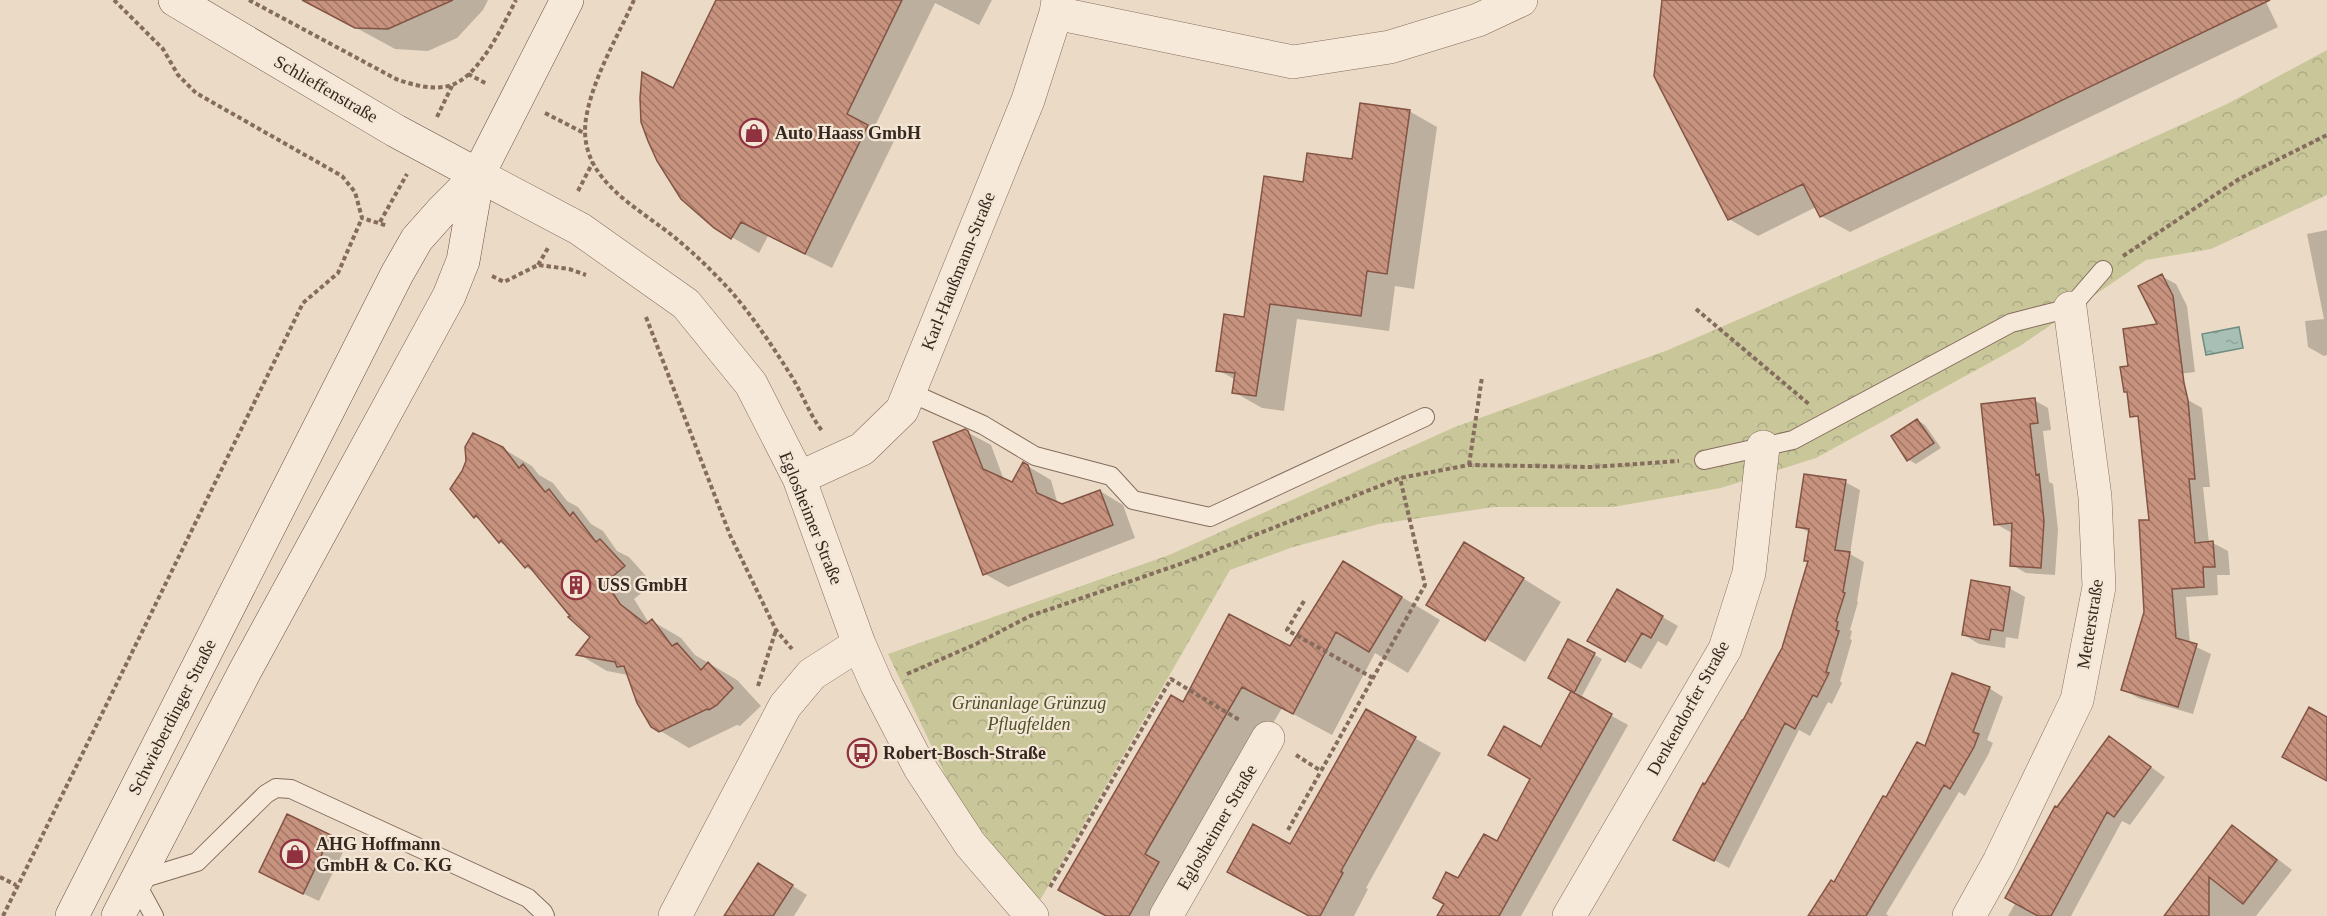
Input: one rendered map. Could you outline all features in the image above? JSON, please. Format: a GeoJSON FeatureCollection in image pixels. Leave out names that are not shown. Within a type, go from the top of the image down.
{"type":"FeatureCollection","features":[{"type":"Feature","properties":{"kind":"street","name":"Schlieffenstraße"},"geometry":{"type":"LineString","coordinates":[[175,0],[396,131],[478,175]]}},
{"type":"Feature","properties":{"kind":"street","name":"Schwieberdinger Straße"},"geometry":{"type":"LineString","coordinates":[[118,916],[245,671],[449,296],[463,261],[478,175],[567,0]]}},
{"type":"Feature","properties":{"kind":"street","name":"Karl-Haußmann-Straße"},"geometry":{"type":"LineString","coordinates":[[798,478],[862,449],[902,410],[1028,100],[1057,6],[1293,62],[1390,47],[1478,20],[1521,0]]}},
{"type":"Feature","properties":{"kind":"street","name":"Schwieberdinger Straße"},"geometry":{"type":"LineString","coordinates":[[72,916],[396,274],[417,239],[478,175]]}},
{"type":"Feature","properties":{"kind":"street","name":"Eglosheimer Straße"},"geometry":{"type":"LineString","coordinates":[[478,175],[580,229],[686,304],[751,384],[798,478],[859,644],[877,685],[920,768],[970,844],[1032,916]]}},
{"type":"Feature","properties":{"kind":"street","name":"Metterstraße"},"geometry":{"type":"LineString","coordinates":[[1969,916],[1999,862],[2077,700],[2099,587],[2095,497],[2070,308]]}},
{"type":"Feature","properties":{"kind":"street","name":"Denkendorfer Straße"},"geometry":{"type":"LineString","coordinates":[[1569,916],[1725,649],[1749,573],[1763,447]]}},
{"type":"Feature","properties":{"kind":"street"},"geometry":{"type":"LineString","coordinates":[[272,519],[317,541]]}},
{"type":"Feature","properties":{"kind":"street"},"geometry":{"type":"LineString","coordinates":[[675,916],[785,706],[812,674],[859,644]]}},
{"type":"Feature","properties":{"kind":"street","name":"Eglosheimer Straße"},"geometry":{"type":"LineString","coordinates":[[1166,916],[1268,738]]}},
{"type":"Feature","properties":{"kind":"lane"},"geometry":{"type":"LineString","coordinates":[[1704,460],[1793,440],[2012,323],[2070,308],[2103,270]]}},
{"type":"Feature","properties":{"kind":"lane"},"geometry":{"type":"LineString","coordinates":[[909,392],[982,425],[1035,456],[1112,476],[1133,500],[1210,517],[1425,417]]}},
{"type":"Feature","properties":{"kind":"lane"},"geometry":{"type":"LineString","coordinates":[[154,916],[135,882],[198,862],[266,794],[276,788],[291,789],[528,898],[545,916]]}},
{"type":"Feature","properties":{"kind":"path"},"geometry":{"type":"LineString","coordinates":[[3,916],[16,885],[303,303],[338,273],[362,218],[355,192],[342,176],[196,93],[178,75],[164,49],[114,0]]}},
{"type":"Feature","properties":{"kind":"path"},"geometry":{"type":"LineString","coordinates":[[249,0],[396,79],[436,87],[453,85],[468,74],[486,54],[516,0]]}},
{"type":"Feature","properties":{"kind":"path"},"geometry":{"type":"LineString","coordinates":[[634,0],[597,81],[587,113],[584,133],[588,153],[605,183],[629,205],[678,240],[730,290],[769,341],[792,376],[816,423],[823,432],[830,435]]}},
{"type":"Feature","properties":{"kind":"path"},"geometry":{"type":"LineString","coordinates":[[2103,270],[2240,179],[2327,135]]}},
{"type":"Feature","properties":{"kind":"path"},"geometry":{"type":"LineString","coordinates":[[362,218],[380,222],[417,239]]}},
{"type":"Feature","properties":{"kind":"path"},"geometry":{"type":"LineString","coordinates":[[463,261],[504,282],[538,265],[569,269],[594,278]]}},
{"type":"Feature","properties":{"kind":"path"},"geometry":{"type":"LineString","coordinates":[[639,309],[646,317],[730,535],[776,630],[812,674]]}},
{"type":"Feature","properties":{"kind":"path"},"geometry":{"type":"LineString","coordinates":[[1696,309],[1829,421]]}},
{"type":"Feature","properties":{"kind":"path"},"geometry":{"type":"LineString","coordinates":[[1469,465],[1482,377]]}},
{"type":"Feature","properties":{"kind":"path"},"geometry":{"type":"LineString","coordinates":[[877,685],[931,665],[1030,616],[1186,562],[1400,478],[1469,465],[1592,467],[1704,460]]}},
{"type":"Feature","properties":{"kind":"path"},"geometry":{"type":"LineString","coordinates":[[1304,601],[1287,630],[1373,678]]}},
{"type":"Feature","properties":{"kind":"path"},"geometry":{"type":"LineString","coordinates":[[1288,830],[1321,771]]}},
{"type":"Feature","properties":{"kind":"path"},"geometry":{"type":"LineString","coordinates":[[0,877],[16,885]]}},
{"type":"Feature","properties":{"kind":"green space","name":"Grünanlage Grünzug Pflugfelden"},"geometry":{"type":"Polygon","coordinates":[[[2327,50],[2327,195],[2211,249],[2146,260],[2020,346],[1816,458],[1721,488],[1613,507],[1494,507],[1379,524],[1293,547],[1230,570],[1039,902],[958,802],[888,654],[1169,555],[1455,427],[1668,350],[2039,189],[2227,104],[2327,50]]]}},
{"type":"Feature","properties":{"kind":"water"},"geometry":{"type":"Polygon","coordinates":[[[2239,327],[2243,348],[2206,355],[2202,334],[2239,327]]]}},
{"type":"Feature","properties":{"kind":"building"},"geometry":{"type":"Polygon","coordinates":[[[302,0],[453,0],[388,29],[355,28],[302,0]]]}},
{"type":"Feature","properties":{"kind":"building","name":"Auto Haass GmbH"},"geometry":{"type":"Polygon","coordinates":[[[716,0],[902,0],[847,114],[868,125],[805,254],[741,222],[731,239],[714,228],[681,199],[657,161],[641,122],[642,72],[673,88],[716,0]]]}},
{"type":"Feature","properties":{"kind":"building"},"geometry":{"type":"Polygon","coordinates":[[[1662,0],[2270,0],[1820,217],[1803,184],[1728,220],[1654,76],[1662,0]]]}},
{"type":"Feature","properties":{"kind":"building"},"geometry":{"type":"Polygon","coordinates":[[[1360,103],[1410,110],[1387,274],[1367,271],[1361,316],[1270,304],[1256,396],[1232,393],[1235,373],[1216,371],[1224,314],[1244,317],[1264,176],[1303,182],[1307,153],[1352,159],[1360,103]]]}},
{"type":"Feature","properties":{"kind":"building"},"geometry":{"type":"Polygon","coordinates":[[[2162,274],[2173,296],[2188,400],[2195,479],[2189,479],[2195,543],[2213,541],[2215,567],[2203,567],[2204,587],[2172,589],[2176,638],[2197,644],[2178,707],[2121,690],[2144,612],[2139,520],[2149,520],[2138,416],[2130,417],[2127,392],[2124,392],[2120,367],[2128,366],[2123,329],[2157,324],[2138,286],[2162,274]]]}},
{"type":"Feature","properties":{"kind":"building"},"geometry":{"type":"Polygon","coordinates":[[[2035,398],[2038,423],[2030,424],[2044,521],[2041,568],[2010,566],[2012,523],[1994,525],[1981,404],[2035,398]]]}},
{"type":"Feature","properties":{"kind":"building"},"geometry":{"type":"Polygon","coordinates":[[[1917,419],[1934,443],[1907,461],[1891,436],[1917,419]]]}},
{"type":"Feature","properties":{"kind":"building"},"geometry":{"type":"Polygon","coordinates":[[[965,429],[968,431],[983,469],[1012,482],[1023,462],[1028,465],[1037,493],[1062,504],[1100,490],[1113,525],[983,575],[933,442],[965,429]]]}},
{"type":"Feature","properties":{"kind":"building","name":"USS GmbH"},"geometry":{"type":"Polygon","coordinates":[[[473,433],[503,447],[519,468],[523,464],[545,492],[549,489],[570,516],[573,512],[596,542],[600,539],[625,566],[606,582],[620,604],[646,624],[652,619],[672,646],[677,643],[701,670],[708,662],[733,688],[717,705],[659,732],[651,727],[637,703],[624,666],[617,667],[615,662],[576,655],[590,637],[568,617],[570,616],[528,565],[525,568],[501,540],[499,543],[450,489],[462,471],[466,461],[465,447],[473,433]]]}},
{"type":"Feature","properties":{"kind":"building"},"geometry":{"type":"Polygon","coordinates":[[[1804,474],[1846,480],[1835,550],[1850,552],[1843,592],[1845,593],[1836,621],[1838,622],[1836,630],[1839,631],[1826,672],[1829,673],[1817,697],[1813,695],[1795,729],[1785,723],[1714,861],[1673,840],[1703,783],[1705,784],[1743,720],[1782,648],[1808,561],[1804,561],[1809,529],[1796,527],[1804,474]]]}},
{"type":"Feature","properties":{"kind":"building"},"geometry":{"type":"Polygon","coordinates":[[[1464,542],[1524,578],[1485,641],[1426,605],[1464,542]]]}},
{"type":"Feature","properties":{"kind":"building"},"geometry":{"type":"Polygon","coordinates":[[[1343,561],[1402,597],[1369,652],[1336,632],[1293,714],[1242,687],[1145,854],[1159,862],[1129,916],[1106,916],[1058,890],[1171,695],[1183,702],[1229,614],[1290,646],[1343,561]]]}},
{"type":"Feature","properties":{"kind":"building"},"geometry":{"type":"Polygon","coordinates":[[[1971,580],[2010,587],[2003,631],[1991,629],[1989,640],[1962,635],[1971,580]]]}},
{"type":"Feature","properties":{"kind":"building"},"geometry":{"type":"Polygon","coordinates":[[[1617,589],[1663,616],[1651,638],[1642,633],[1625,662],[1587,641],[1617,589]]]}},
{"type":"Feature","properties":{"kind":"building"},"geometry":{"type":"Polygon","coordinates":[[[1568,639],[1595,653],[1574,693],[1548,678],[1568,639]]]}},
{"type":"Feature","properties":{"kind":"building"},"geometry":{"type":"Polygon","coordinates":[[[1952,673],[1990,687],[1973,732],[1979,734],[1974,747],[1950,789],[1944,785],[1866,916],[1808,916],[1831,880],[1834,882],[1917,742],[1925,746],[1952,673]]]}},
{"type":"Feature","properties":{"kind":"building"},"geometry":{"type":"Polygon","coordinates":[[[1571,691],[1612,714],[1499,916],[1437,916],[1444,904],[1433,898],[1446,872],[1458,878],[1484,834],[1497,841],[1530,779],[1488,755],[1504,726],[1541,747],[1571,691]]]}},
{"type":"Feature","properties":{"kind":"building"},"geometry":{"type":"Polygon","coordinates":[[[2309,707],[2327,717],[2327,781],[2282,757],[2309,707]]]}},
{"type":"Feature","properties":{"kind":"building"},"geometry":{"type":"Polygon","coordinates":[[[1366,709],[1416,737],[1341,871],[1343,873],[1320,916],[1309,916],[1227,872],[1253,824],[1290,844],[1366,709]]]}},
{"type":"Feature","properties":{"kind":"building"},"geometry":{"type":"Polygon","coordinates":[[[2109,736],[2151,767],[2114,817],[2107,812],[2051,916],[2038,916],[2005,898],[2055,806],[2057,807],[2109,736]]]}},
{"type":"Feature","properties":{"kind":"building","name":"AHG Hoffmann GmbH & Co. KG"},"geometry":{"type":"Polygon","coordinates":[[[287,814],[331,835],[303,894],[259,872],[287,814]]]}},
{"type":"Feature","properties":{"kind":"building"},"geometry":{"type":"Polygon","coordinates":[[[2232,825],[2277,860],[2243,904],[2209,877],[2209,916],[2164,916],[2232,825]]]}},
{"type":"Feature","properties":{"kind":"building"},"geometry":{"type":"Polygon","coordinates":[[[758,863],[793,885],[773,916],[724,916],[758,863]]]}},
{"type":"Feature","properties":{"kind":"place","name":"Auto Haass GmbH"},"geometry":{"type":"Point","coordinates":[754,133]}},
{"type":"Feature","properties":{"kind":"place","name":"USS GmbH"},"geometry":{"type":"Point","coordinates":[576,585]}},
{"type":"Feature","properties":{"kind":"place","name":"Robert-Bosch-Straße"},"geometry":{"type":"Point","coordinates":[862,753]}},
{"type":"Feature","properties":{"kind":"place","name":"AHG Hoffmann GmbH & Co. KG"},"geometry":{"type":"Point","coordinates":[295,854]}}]}
